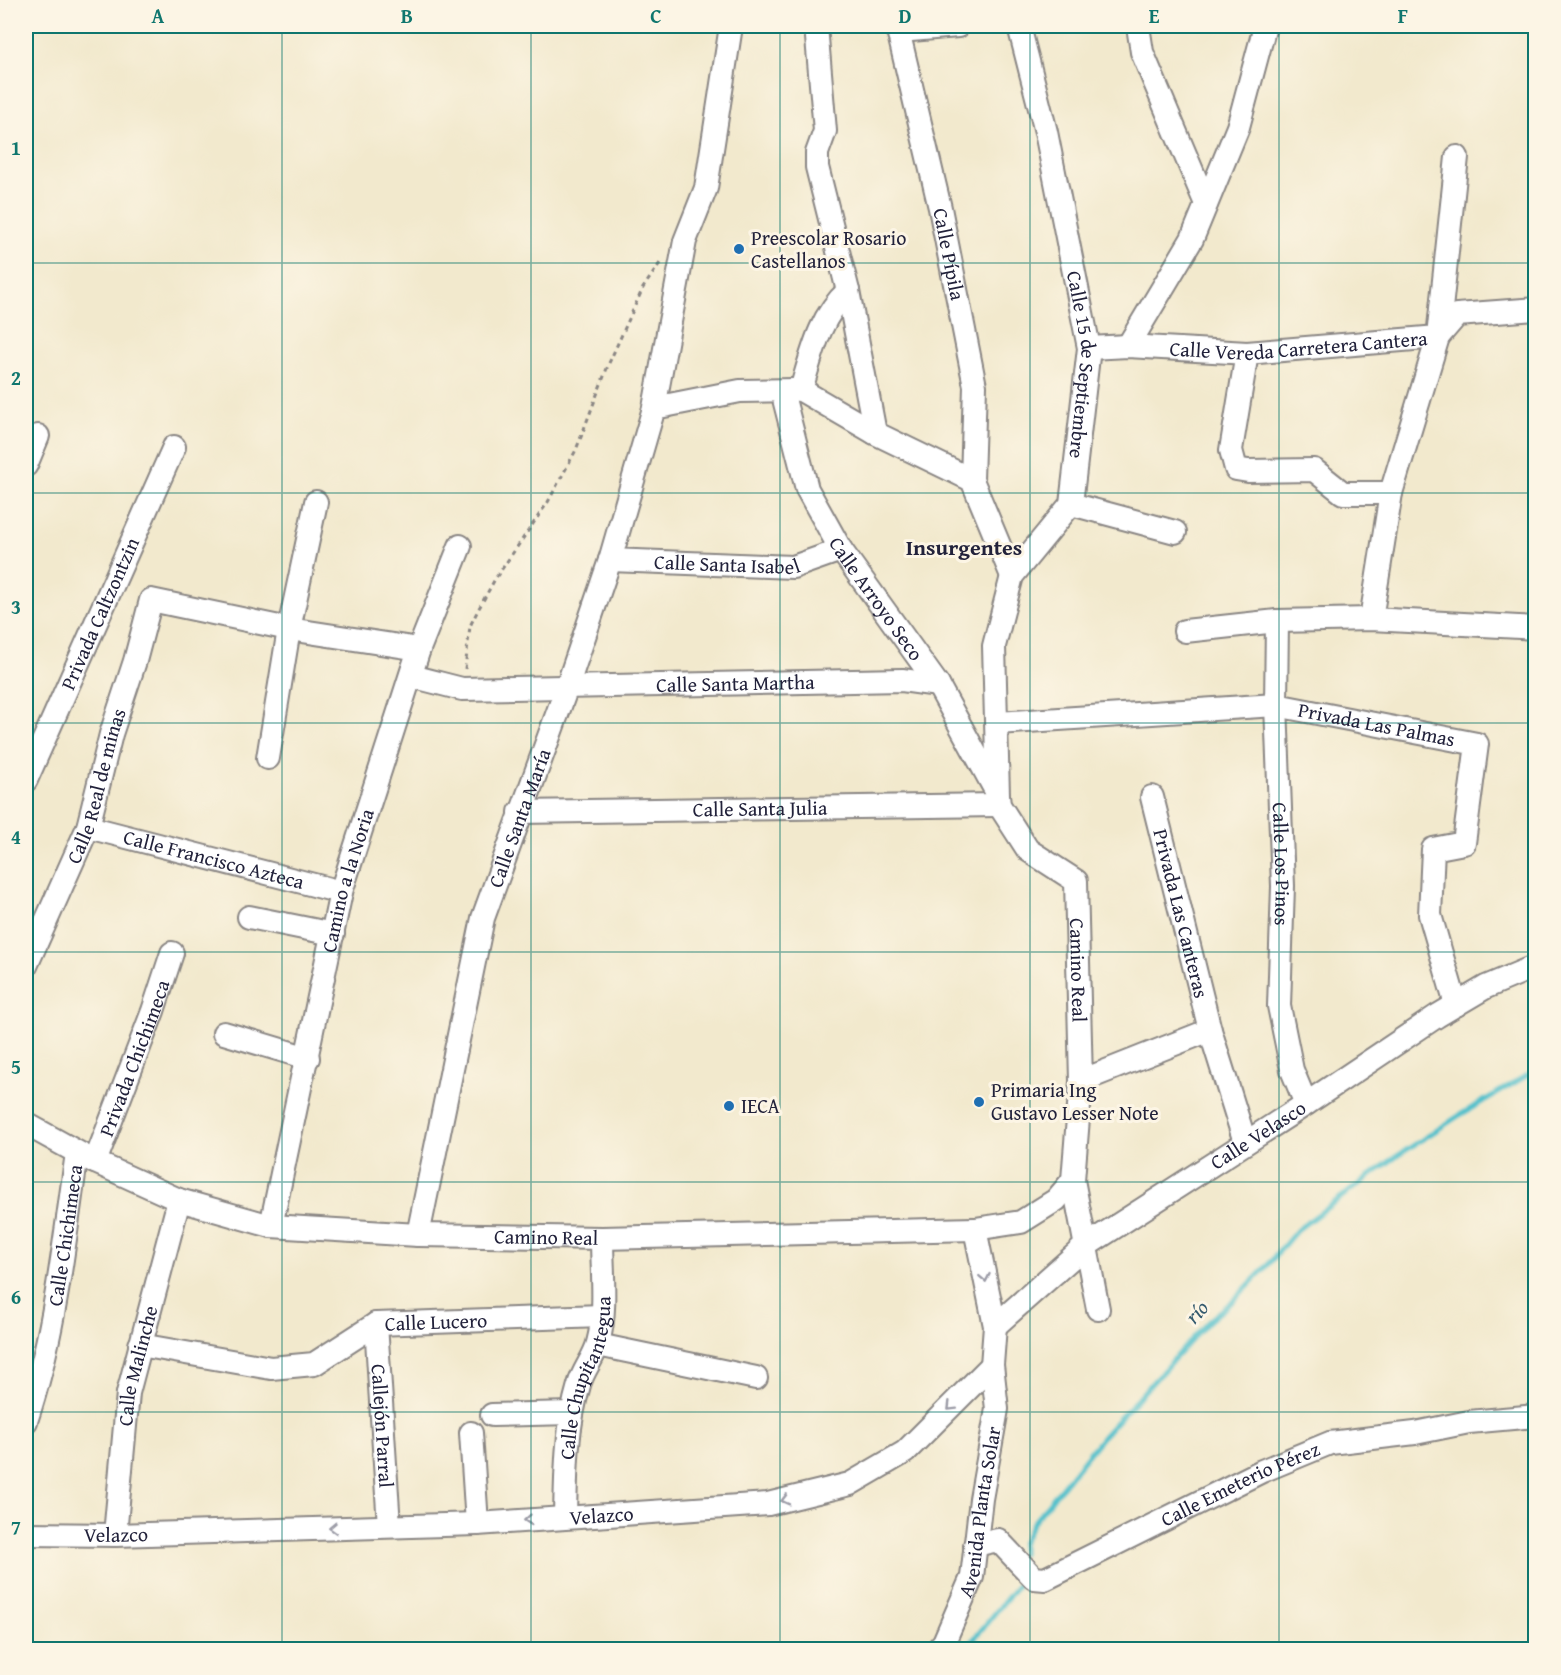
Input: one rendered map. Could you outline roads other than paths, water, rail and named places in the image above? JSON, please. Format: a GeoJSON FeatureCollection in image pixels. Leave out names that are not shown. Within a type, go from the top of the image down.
{"type":"FeatureCollection","features":[{"type":"Feature","properties":{"kind":"street","name":"Calle Santa María"},"geometry":{"type":"LineString","coordinates":[[418,1235],[483,918],[567,687],[610,560],[654,408],[685,241],[706,188],[731,26]]}},
{"type":"Feature","properties":{"kind":"street"},"geometry":{"type":"LineString","coordinates":[[816,26],[825,131],[817,153],[817,167],[848,291],[875,433]]}},
{"type":"Feature","properties":{"kind":"street"},"geometry":{"type":"LineString","coordinates":[[898,28],[958,26]]}},
{"type":"Feature","properties":{"kind":"street","name":"Calle 15 de Septiembre"},"geometry":{"type":"LineString","coordinates":[[1019,26],[1046,132],[1089,348],[1071,504]]}},
{"type":"Feature","properties":{"kind":"street"},"geometry":{"type":"LineString","coordinates":[[1138,26],[1142,52],[1206,204]]}},
{"type":"Feature","properties":{"kind":"street"},"geometry":{"type":"LineString","coordinates":[[1128,346],[1192,239],[1238,127],[1265,26]]}},
{"type":"Feature","properties":{"kind":"street","name":"Calle Pípila"},"geometry":{"type":"LineString","coordinates":[[898,28],[940,208],[975,386],[972,480]]}},
{"type":"Feature","properties":{"kind":"street"},"geometry":{"type":"LineString","coordinates":[[1371,619],[1391,493],[1438,337],[1457,157]]}},
{"type":"Feature","properties":{"kind":"street"},"geometry":{"type":"LineString","coordinates":[[791,390],[834,303],[848,291]]}},
{"type":"Feature","properties":{"kind":"street","name":"Calle Vereda Carretera Cantera"},"geometry":{"type":"LineString","coordinates":[[1089,348],[1128,346],[1247,352],[1438,337],[1457,315],[1536,309]]}},
{"type":"Feature","properties":{"kind":"street"},"geometry":{"type":"LineString","coordinates":[[1247,352],[1231,450],[1236,469],[1248,471],[1314,470],[1343,493],[1391,493]]}},
{"type":"Feature","properties":{"kind":"street"},"geometry":{"type":"LineString","coordinates":[[654,408],[740,391],[791,390],[972,480],[1012,576]]}},
{"type":"Feature","properties":{"kind":"street","name":"Calle Arroyo Seco"},"geometry":{"type":"LineString","coordinates":[[791,390],[807,489],[841,550],[938,685],[999,800]]}},
{"type":"Feature","properties":{"kind":"street"},"geometry":{"type":"LineString","coordinates":[[26,465],[38,436]]}},
{"type":"Feature","properties":{"kind":"street","name":"Privada Caltzontzin"},"geometry":{"type":"LineString","coordinates":[[26,780],[174,447]]}},
{"type":"Feature","properties":{"kind":"street"},"geometry":{"type":"LineString","coordinates":[[268,758],[289,629],[316,502]]}},
{"type":"Feature","properties":{"kind":"street"},"geometry":{"type":"LineString","coordinates":[[999,800],[994,646],[1012,576],[1071,504],[1175,532]]}},
{"type":"Feature","properties":{"kind":"street","name":"Camino a la Noria"},"geometry":{"type":"LineString","coordinates":[[271,1226],[341,892],[419,649],[460,546]]}},
{"type":"Feature","properties":{"kind":"street","name":"Calle Santa Isabel"},"geometry":{"type":"LineString","coordinates":[[610,560],[794,567],[841,550]]}},
{"type":"Feature","properties":{"kind":"street","name":"Calle Real de minas"},"geometry":{"type":"LineString","coordinates":[[26,966],[88,827],[111,734],[135,661],[151,600],[289,629]]}},
{"type":"Feature","properties":{"kind":"street"},"geometry":{"type":"LineString","coordinates":[[1185,631],[1276,621],[1371,619],[1536,628]]}},
{"type":"Feature","properties":{"kind":"street","name":"Calle Los Pinos"},"geometry":{"type":"LineString","coordinates":[[1276,621],[1276,705],[1283,886],[1279,1006],[1292,1070],[1306,1104]]}},
{"type":"Feature","properties":{"kind":"street"},"geometry":{"type":"LineString","coordinates":[[289,629],[419,649]]}},
{"type":"Feature","properties":{"kind":"street"},"geometry":{"type":"LineString","coordinates":[[902,680],[913,651]]}},
{"type":"Feature","properties":{"kind":"street","name":"Calle Santa Martha"},"geometry":{"type":"LineString","coordinates":[[411,676],[462,689],[902,680],[938,685]]}},
{"type":"Feature","properties":{"kind":"street"},"geometry":{"type":"LineString","coordinates":[[997,723],[1276,705]]}},
{"type":"Feature","properties":{"kind":"street","name":"Privada Las Palmas"},"geometry":{"type":"LineString","coordinates":[[1276,705],[1477,744],[1464,843],[1433,849],[1430,915],[1456,1005]]}},
{"type":"Feature","properties":{"kind":"street","name":"Privada Las Canteras"},"geometry":{"type":"LineString","coordinates":[[1152,797],[1210,1030],[1245,1142]]}},
{"type":"Feature","properties":{"kind":"street","name":"Calle Santa Julia"},"geometry":{"type":"LineString","coordinates":[[520,812],[999,800]]}},
{"type":"Feature","properties":{"kind":"street","name":"Camino Real"},"geometry":{"type":"LineString","coordinates":[[999,800],[1028,850],[1076,880],[1081,1081],[1073,1180],[1084,1247],[1098,1309]]}},
{"type":"Feature","properties":{"kind":"street","name":"Calle Francisco Azteca"},"geometry":{"type":"LineString","coordinates":[[88,827],[341,892]]}},
{"type":"Feature","properties":{"kind":"street"},"geometry":{"type":"LineString","coordinates":[[249,917],[333,934]]}},
{"type":"Feature","properties":{"kind":"street","name":"Privada Chichimeca"},"geometry":{"type":"LineString","coordinates":[[86,1157],[153,1011],[172,954]]}},
{"type":"Feature","properties":{"kind":"street","name":"Calle Velasco"},"geometry":{"type":"LineString","coordinates":[[995,1326],[1084,1247],[1456,1005],[1486,987],[1536,966]]}},
{"type":"Feature","properties":{"kind":"street"},"geometry":{"type":"LineString","coordinates":[[1081,1081],[1210,1030]]}},
{"type":"Feature","properties":{"kind":"street"},"geometry":{"type":"LineString","coordinates":[[224,1033],[308,1058]]}},
{"type":"Feature","properties":{"kind":"street","name":"Camino Real"},"geometry":{"type":"LineString","coordinates":[[26,1124],[86,1157],[179,1200],[271,1226],[418,1235],[602,1238],[975,1229],[1021,1222],[1056,1200],[1073,1180]]}},
{"type":"Feature","properties":{"kind":"street","name":"Calle Chichimeca"},"geometry":{"type":"LineString","coordinates":[[26,1420],[38,1385],[86,1157]]}},
{"type":"Feature","properties":{"kind":"street","name":"Calle Malinche"},"geometry":{"type":"LineString","coordinates":[[115,1535],[128,1393],[179,1200]]}},
{"type":"Feature","properties":{"kind":"street"},"geometry":{"type":"LineString","coordinates":[[975,1229],[995,1326],[992,1365]]}},
{"type":"Feature","properties":{"kind":"street","name":"Calle Chupitantegua"},"geometry":{"type":"LineString","coordinates":[[566,1517],[566,1448],[572,1413],[579,1382],[598,1345],[602,1316],[602,1238]]}},
{"type":"Feature","properties":{"kind":"street","name":"Calle Lucero"},"geometry":{"type":"LineString","coordinates":[[140,1346],[272,1368],[314,1364],[376,1324],[602,1316]]}},
{"type":"Feature","properties":{"kind":"street","name":"Callejón Parral"},"geometry":{"type":"LineString","coordinates":[[376,1324],[389,1526]]}},
{"type":"Feature","properties":{"kind":"street"},"geometry":{"type":"LineString","coordinates":[[598,1345],[756,1378]]}},
{"type":"Feature","properties":{"kind":"street","name":"Velazco"},"geometry":{"type":"LineString","coordinates":[[26,1534],[115,1535],[477,1524],[768,1504],[850,1484],[905,1452],[992,1365]]}},
{"type":"Feature","properties":{"kind":"street","name":"Avenida Planta Solar"},"geometry":{"type":"LineString","coordinates":[[937,1650],[944,1641],[972,1577],[997,1409],[992,1365]]}},
{"type":"Feature","properties":{"kind":"street"},"geometry":{"type":"LineString","coordinates":[[492,1414],[572,1413]]}},
{"type":"Feature","properties":{"kind":"street","name":"Calle Emeterio Pérez"},"geometry":{"type":"LineString","coordinates":[[975,1545],[998,1540],[1034,1578],[1045,1579],[1242,1481],[1330,1443],[1415,1433],[1469,1422],[1536,1416]]}},
{"type":"Feature","properties":{"kind":"street"},"geometry":{"type":"LineString","coordinates":[[471,1433],[477,1524]]}},
{"type":"Feature","properties":{"kind":"waterway","name":"río"},"geometry":{"type":"LineString","coordinates":[[1022,1553],[1022,1544],[1032,1524],[1103,1436],[1209,1321],[1233,1301],[1266,1267],[1297,1230],[1397,1156],[1536,1070]]}},
{"type":"Feature","properties":{"kind":"waterway","name":"río"},"geometry":{"type":"LineString","coordinates":[[965,1650],[1021,1581],[1021,1574]]}},
{"type":"Feature","properties":{"kind":"place","name":"Preescolar Rosario Castellanos"},"geometry":{"type":"Point","coordinates":[739,249]}},
{"type":"Feature","properties":{"kind":"place","name":"Primaria Ing Gustavo Lesser Note"},"geometry":{"type":"Point","coordinates":[979,1102]}},
{"type":"Feature","properties":{"kind":"place","name":"IECA"},"geometry":{"type":"Point","coordinates":[729,1106]}},
{"type":"Feature","properties":{"kind":"district","name":"Insurgentes"},"geometry":{"type":"Point","coordinates":[964,547]}}]}
